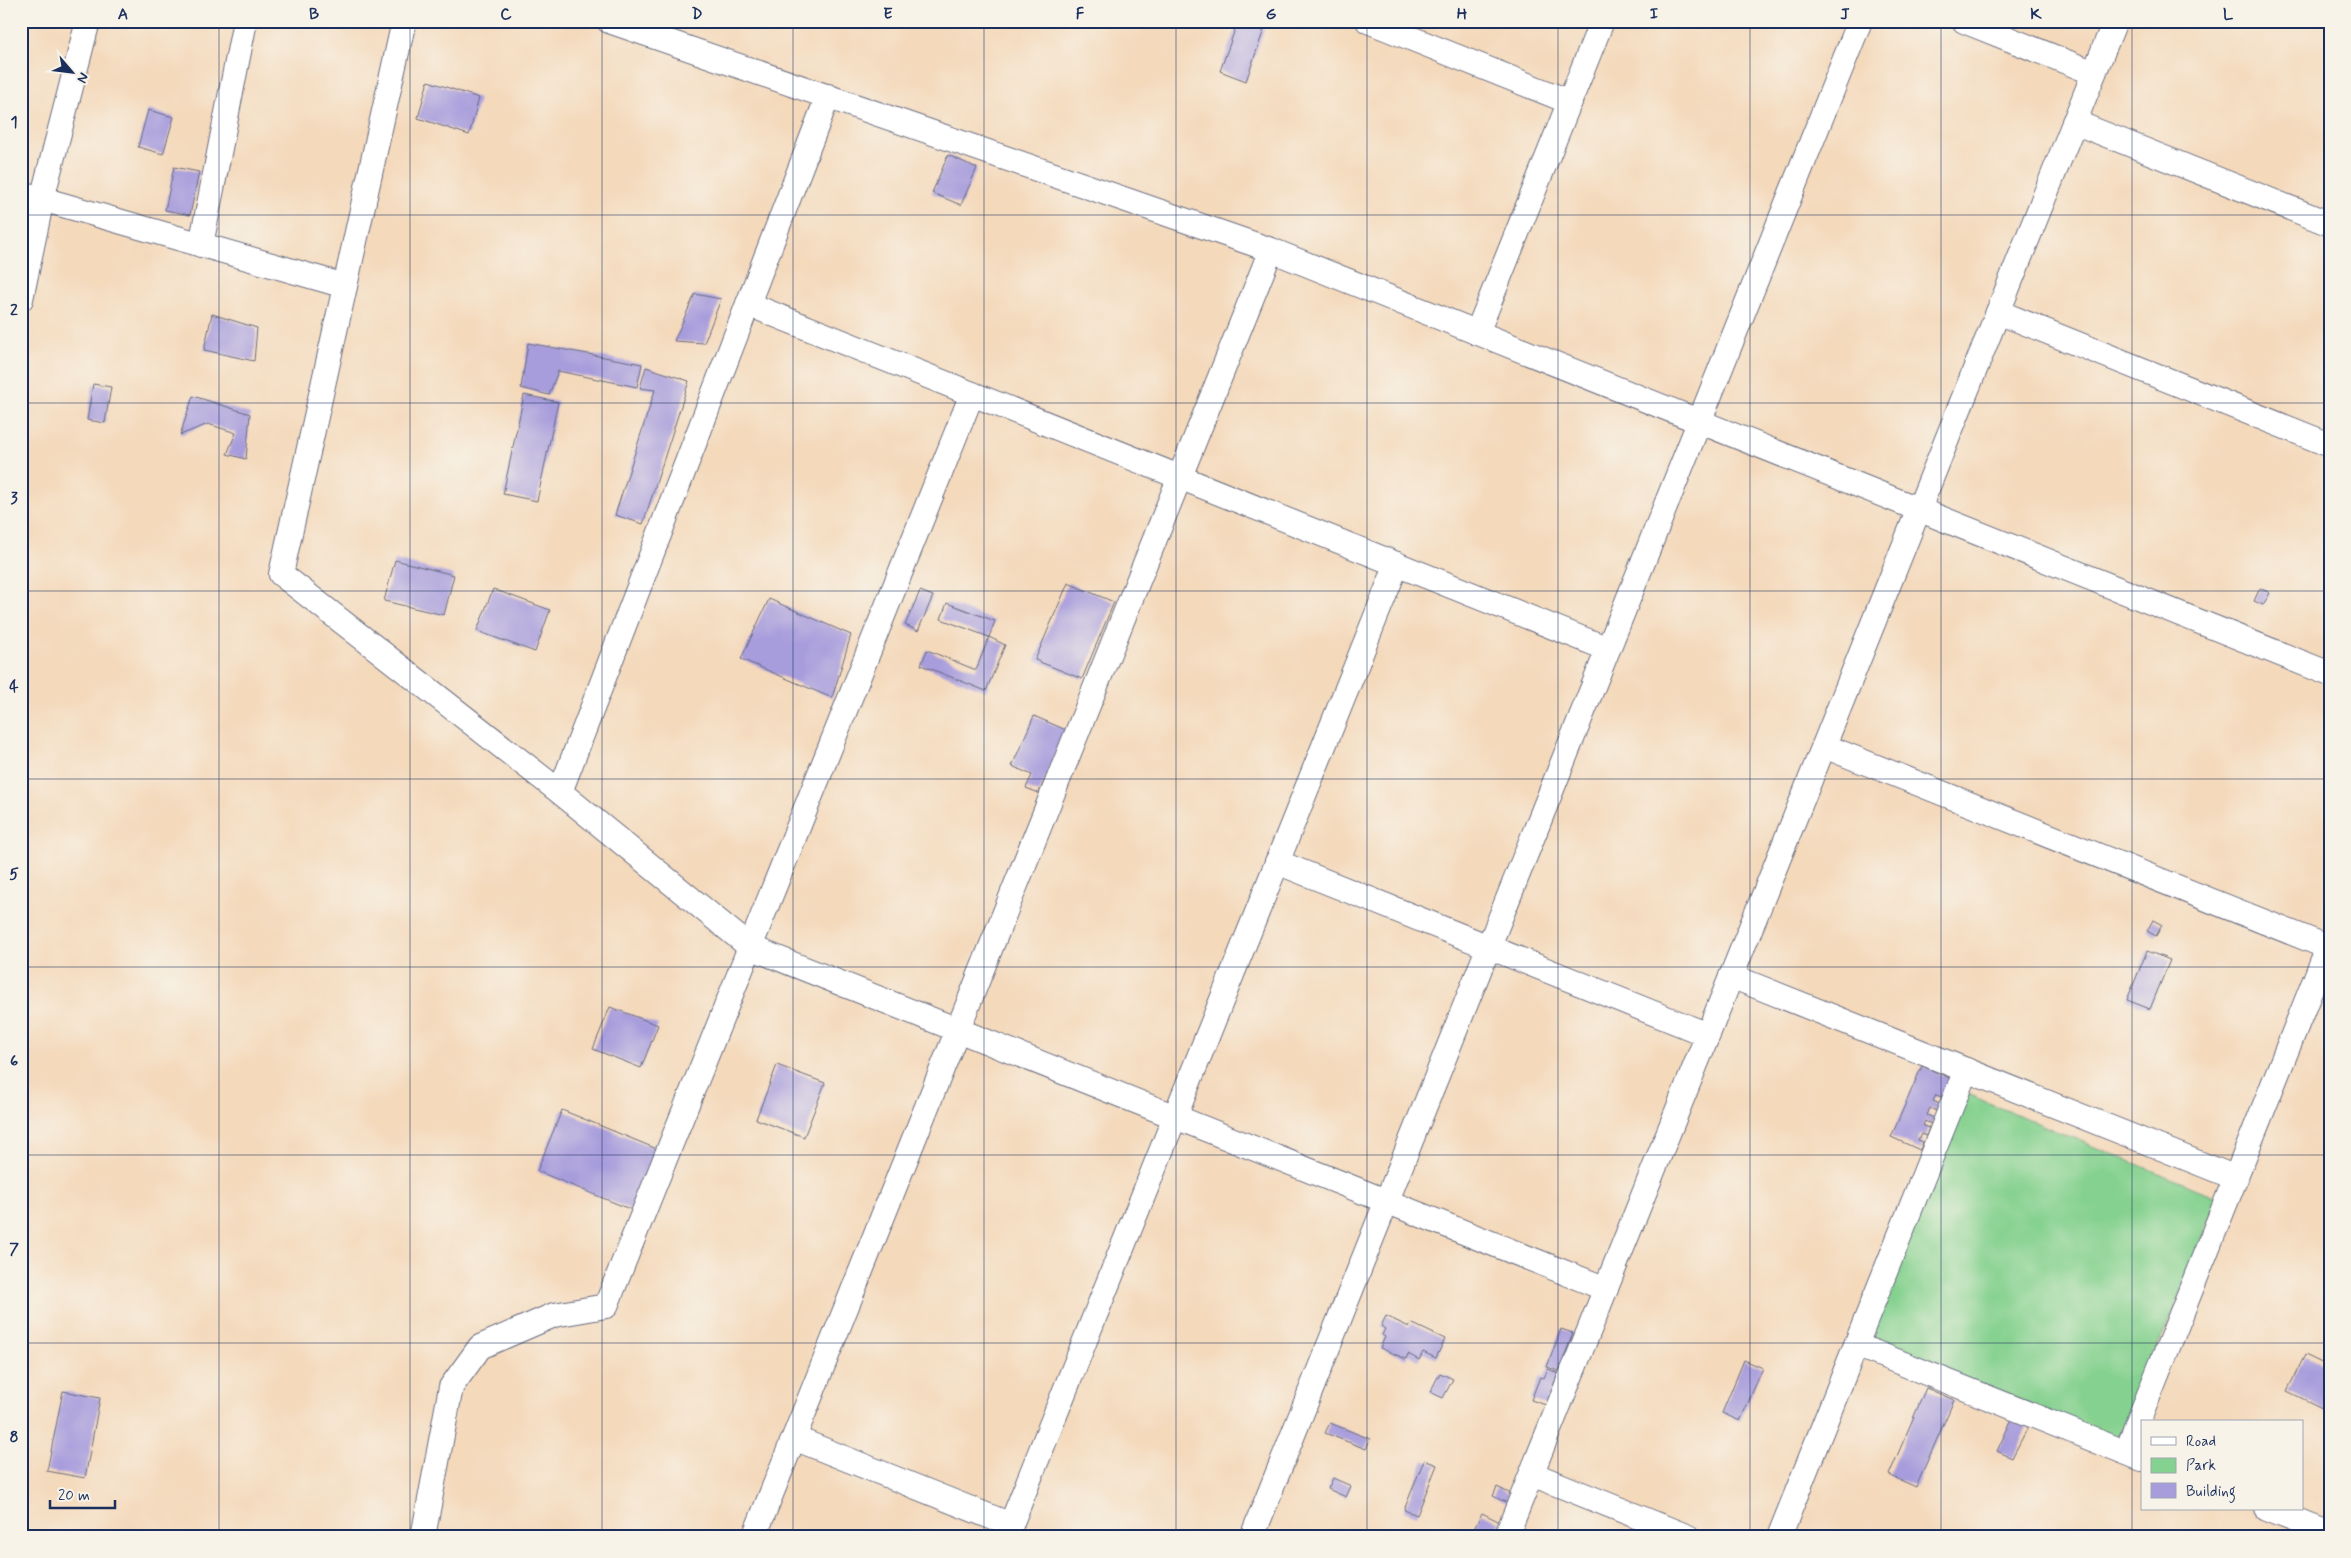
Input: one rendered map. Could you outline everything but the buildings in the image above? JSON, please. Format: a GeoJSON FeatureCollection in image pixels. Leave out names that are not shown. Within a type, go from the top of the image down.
{"type":"FeatureCollection","features":[{"type":"Feature","properties":{"kind":"street"},"geometry":{"type":"LineString","coordinates":[[21,299],[32,196],[88,21]]}},
{"type":"Feature","properties":{"kind":"street"},"geometry":{"type":"LineString","coordinates":[[201,245],[245,21]]}},
{"type":"Feature","properties":{"kind":"street"},"geometry":{"type":"LineString","coordinates":[[404,21],[281,574],[560,792],[750,947],[1606,1289]]}},
{"type":"Feature","properties":{"kind":"street"},"geometry":{"type":"LineString","coordinates":[[609,21],[1271,250],[2330,674]]}},
{"type":"Feature","properties":{"kind":"street"},"geometry":{"type":"LineString","coordinates":[[1368,21],[1570,102]]}},
{"type":"Feature","properties":{"kind":"street"},"geometry":{"type":"LineString","coordinates":[[1478,333],[1602,21]]}},
{"type":"Feature","properties":{"kind":"street"},"geometry":{"type":"LineString","coordinates":[[1252,1537],[1860,21]]}},
{"type":"Feature","properties":{"kind":"street"},"geometry":{"type":"LineString","coordinates":[[1964,21],[2094,73]]}},
{"type":"Feature","properties":{"kind":"street"},"geometry":{"type":"LineString","coordinates":[[1506,1537],[2115,21]]}},
{"type":"Feature","properties":{"kind":"street"},"geometry":{"type":"LineString","coordinates":[[560,792],[828,96]]}},
{"type":"Feature","properties":{"kind":"street"},"geometry":{"type":"LineString","coordinates":[[2074,122],[2330,224]]}},
{"type":"Feature","properties":{"kind":"street"},"geometry":{"type":"LineString","coordinates":[[32,196],[345,286]]}},
{"type":"Feature","properties":{"kind":"street"},"geometry":{"type":"LineString","coordinates":[[761,1535],[794,1438],[1271,250]]}},
{"type":"Feature","properties":{"kind":"street"},"geometry":{"type":"LineString","coordinates":[[748,304],[1608,648]]}},
{"type":"Feature","properties":{"kind":"street"},"geometry":{"type":"LineString","coordinates":[[1998,312],[2330,445]]}},
{"type":"Feature","properties":{"kind":"street"},"geometry":{"type":"LineString","coordinates":[[423,1537],[450,1387],[480,1347],[554,1315],[606,1306],[972,394]]}},
{"type":"Feature","properties":{"kind":"street"},"geometry":{"type":"LineString","coordinates":[[794,1438],[1008,1531],[1397,564]]}},
{"type":"Feature","properties":{"kind":"street"},"geometry":{"type":"LineString","coordinates":[[1824,746],[2329,948],[2236,1178],[2147,1420]]}},
{"type":"Feature","properties":{"kind":"street"},"geometry":{"type":"LineString","coordinates":[[1277,862],[1708,1034]]}},
{"type":"Feature","properties":{"kind":"street"},"geometry":{"type":"LineString","coordinates":[[1731,976],[2236,1178]]}},
{"type":"Feature","properties":{"kind":"street"},"geometry":{"type":"LineString","coordinates":[[1779,1537],[1966,1070]]}},
{"type":"Feature","properties":{"kind":"street"},"geometry":{"type":"LineString","coordinates":[[1856,1345],[2134,1456],[2141,1437]]}},
{"type":"Feature","properties":{"kind":"street"},"geometry":{"type":"LineString","coordinates":[[1532,1474],[1688,1537]]}},
{"type":"Feature","properties":{"kind":"street"},"geometry":{"type":"LineString","coordinates":[[2270,1510],[2330,1534]]}},
{"type":"Feature","properties":{"kind":"green space"},"geometry":{"type":"Polygon","coordinates":[[[1967,1094],[2219,1198],[2118,1444],[1866,1340],[1967,1094]]]}}]}
